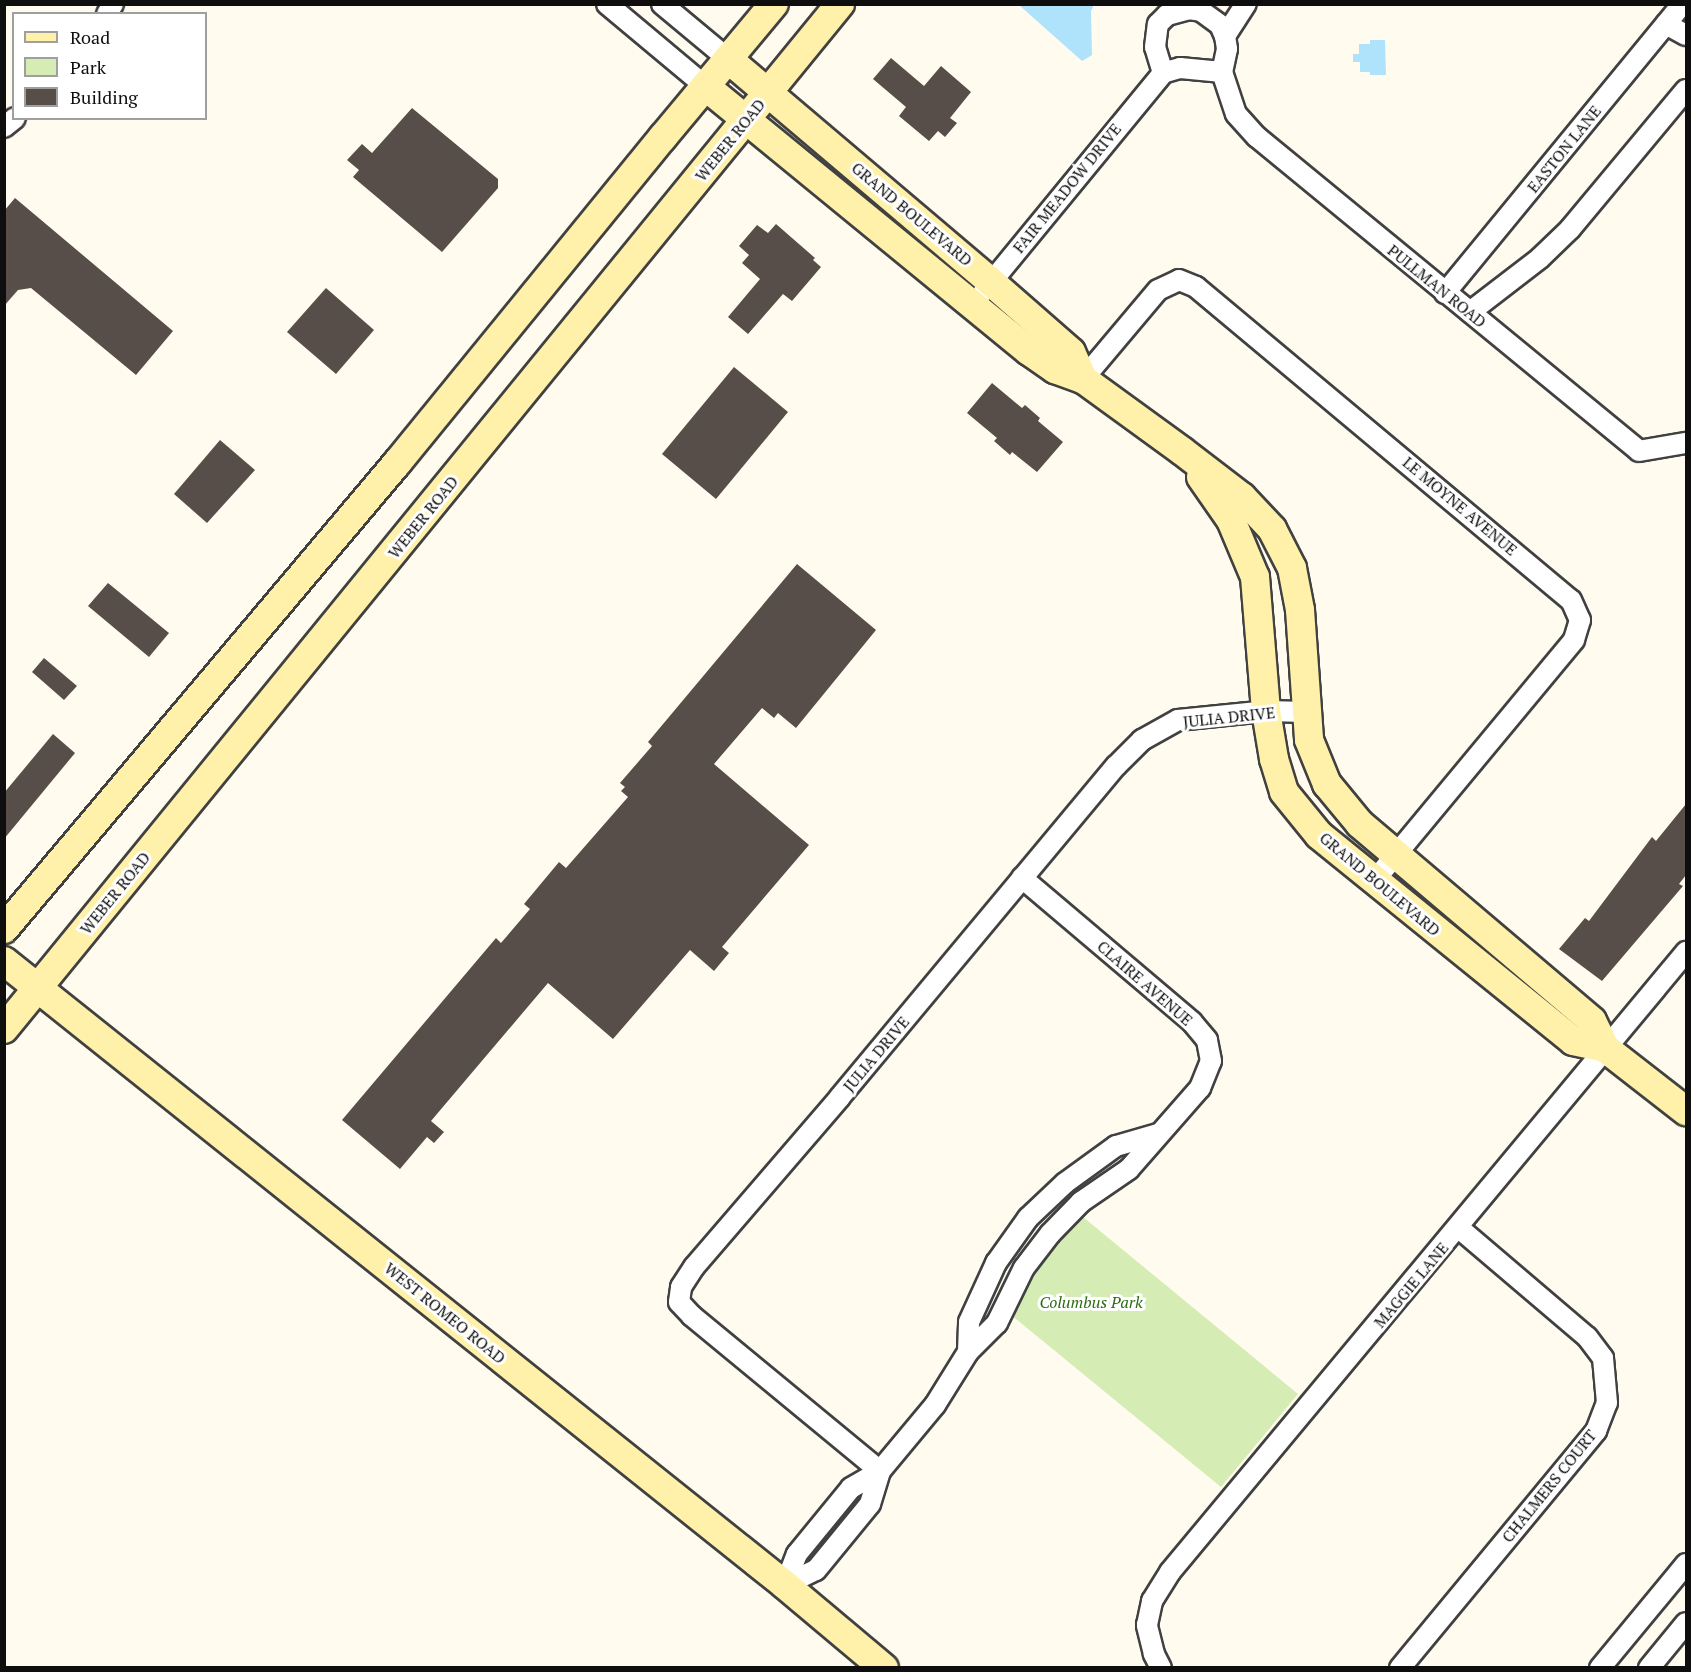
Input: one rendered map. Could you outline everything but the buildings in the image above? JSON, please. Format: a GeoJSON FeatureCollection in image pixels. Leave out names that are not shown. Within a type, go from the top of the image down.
{"type":"FeatureCollection","features":[{"type":"Feature","properties":{"kind":"main road"},"geometry":{"type":"LineString","coordinates":[[4,929],[397,463],[774,4]]}},
{"type":"Feature","properties":{"kind":"main road","name":"WEBER ROAD"},"geometry":{"type":"LineString","coordinates":[[4,1029],[840,4]]}},
{"type":"Feature","properties":{"kind":"main road","name":"GRAND BOULEVARD"},"geometry":{"type":"LineString","coordinates":[[728,59],[992,282],[1071,352],[1083,380]]}},
{"type":"Feature","properties":{"kind":"main road","name":"GRAND BOULEVARD"},"geometry":{"type":"LineString","coordinates":[[705,86],[1029,351],[1055,369],[1083,380],[1182,451],[1242,497],[1272,529],[1292,567],[1300,610],[1309,740],[1327,784],[1360,824],[1592,1021],[1605,1048]]}},
{"type":"Feature","properties":{"kind":"main road","name":"GRAND BOULEVARD"},"geometry":{"type":"LineString","coordinates":[[1182,451],[1231,520],[1255,577],[1266,711],[1274,759],[1284,792],[1319,835],[1573,1041],[1605,1048],[1686,1111]]}},
{"type":"Feature","properties":{"kind":"main road","name":"WEST ROMEO ROAD"},"geometry":{"type":"LineString","coordinates":[[4,961],[785,1585],[884,1668]]}},
{"type":"Feature","properties":{"kind":"street"},"geometry":{"type":"LineString","coordinates":[[607,4],[705,86]]}},
{"type":"Feature","properties":{"kind":"street"},"geometry":{"type":"LineString","coordinates":[[662,4],[728,59]]}},
{"type":"Feature","properties":{"kind":"street"},"geometry":{"type":"LineString","coordinates":[[1158,24],[1167,15],[1189,9],[1211,17],[1225,36],[1227,49],[1222,72],[1180,68],[1163,73],[1155,47],[1158,24],[1164,4]]}},
{"type":"Feature","properties":{"kind":"street"},"geometry":{"type":"LineString","coordinates":[[1225,36],[1246,4]]}},
{"type":"Feature","properties":{"kind":"street","name":"EASTON LANE"},"geometry":{"type":"LineString","coordinates":[[1445,293],[1682,4]]}},
{"type":"Feature","properties":{"kind":"street"},"geometry":{"type":"LineString","coordinates":[[1666,24],[1686,35]]}},
{"type":"Feature","properties":{"kind":"street","name":"PULLMAN ROAD"},"geometry":{"type":"LineString","coordinates":[[1222,72],[1236,114],[1257,137],[1639,451],[1686,443]]}},
{"type":"Feature","properties":{"kind":"street","name":"FAIR MEADOW DRIVE"},"geometry":{"type":"LineString","coordinates":[[972,304],[1163,73]]}},
{"type":"Feature","properties":{"kind":"street"},"geometry":{"type":"LineString","coordinates":[[1470,312],[1540,258],[1570,230],[1686,90]]}},
{"type":"Feature","properties":{"kind":"street","name":"LE MOYNE AVENUE"},"geometry":{"type":"LineString","coordinates":[[1083,380],[1158,290],[1179,280],[1196,287],[1571,600],[1580,620],[1574,640],[1374,881]]}},
{"type":"Feature","properties":{"kind":"street","name":"JULIA DRIVE"},"geometry":{"type":"LineString","coordinates":[[880,1471],[692,1316],[679,1302],[681,1287],[694,1267],[840,1097],[1116,766],[1142,740],[1178,720],[1266,711],[1307,712]]}},
{"type":"Feature","properties":{"kind":"street","name":"CLAIRE AVENUE"},"geometry":{"type":"LineString","coordinates":[[785,1585],[816,1570],[870,1504],[880,1471],[935,1405],[968,1352],[997,1323],[1024,1268],[1050,1234],[1081,1202],[1129,1169],[1200,1088],[1211,1061],[1207,1040],[1192,1022],[1022,878]]}},
{"type":"Feature","properties":{"kind":"street","name":"MAGGIE LANE"},"geometry":{"type":"LineString","coordinates":[[1161,1668],[1154,1654],[1147,1625],[1152,1601],[1170,1572],[1459,1228],[1686,952]]}},
{"type":"Feature","properties":{"kind":"street","name":"CLAIRE AVENUE"},"geometry":{"type":"LineString","coordinates":[[968,1352],[969,1322],[996,1263],[1028,1218],[1065,1183],[1116,1146],[1158,1134]]}},
{"type":"Feature","properties":{"kind":"street","name":"CHALMERS COURT"},"geometry":{"type":"LineString","coordinates":[[1400,1668],[1596,1431],[1607,1403],[1603,1358],[1587,1337],[1459,1228]]}},
{"type":"Feature","properties":{"kind":"street"},"geometry":{"type":"LineString","coordinates":[[1600,1668],[1686,1564]]}},
{"type":"Feature","properties":{"kind":"street"},"geometry":{"type":"LineString","coordinates":[[1649,1668],[1686,1623]]}},
{"type":"Feature","properties":{"kind":"green space","name":"Columbus Park"},"geometry":{"type":"Polygon","coordinates":[[[1083,1217],[1298,1394],[1221,1487],[1011,1315],[1046,1257],[1083,1217]]]}},
{"type":"Feature","properties":{"kind":"water"},"geometry":{"type":"Polygon","coordinates":[[[1019,5],[1094,5],[1091,11],[1092,55],[1082,61],[1019,5]]]}},
{"type":"Feature","properties":{"kind":"water"},"geometry":{"type":"Polygon","coordinates":[[[1370,40],[1385,40],[1386,75],[1370,75],[1370,72],[1360,72],[1360,62],[1353,62],[1353,54],[1359,54],[1359,44],[1370,44],[1370,40]]]}}]}
